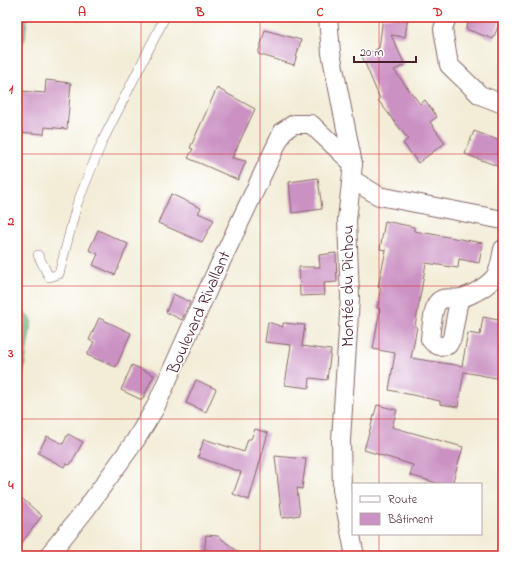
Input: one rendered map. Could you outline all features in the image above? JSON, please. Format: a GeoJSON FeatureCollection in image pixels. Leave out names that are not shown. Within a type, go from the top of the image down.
{"type":"FeatureCollection","features":[{"type":"Feature","properties":{"kind":"street","name":"Montée du Pichou"},"geometry":{"type":"LineString","coordinates":[[328,17],[331,53],[353,172],[347,220],[350,298],[341,440],[342,490],[355,556]]}},
{"type":"Feature","properties":{"kind":"street"},"geometry":{"type":"LineString","coordinates":[[447,17],[443,29],[449,65],[480,95],[503,104]]}},
{"type":"Feature","properties":{"kind":"street","name":"Boulevard Rivallant"},"geometry":{"type":"LineString","coordinates":[[48,556],[86,509],[135,441],[155,408],[208,287],[283,131],[294,124],[311,124],[353,172],[380,196],[503,220]]}},
{"type":"Feature","properties":{"kind":"street"},"geometry":{"type":"LineString","coordinates":[[459,299],[472,295],[494,278],[499,267],[503,249]]}},
{"type":"Feature","properties":{"kind":"lane"},"geometry":{"type":"LineString","coordinates":[[38,255],[49,276],[59,274],[82,190],[102,142],[165,17]]}},
{"type":"Feature","properties":{"kind":"green space"},"geometry":{"type":"Polygon","coordinates":[[[17,17],[27,17],[25,40],[17,49],[17,17]]]}},
{"type":"Feature","properties":{"kind":"green space"},"geometry":{"type":"Polygon","coordinates":[[[17,306],[32,320],[17,410],[17,306]]]}},
{"type":"Feature","properties":{"kind":"building"},"geometry":{"type":"Polygon","coordinates":[[[383,17],[408,17],[405,37],[391,35],[405,65],[394,70],[420,104],[425,100],[437,117],[430,122],[445,143],[418,163],[403,143],[408,139],[378,100],[380,99],[362,56],[379,48],[383,17]]]}},
{"type":"Feature","properties":{"kind":"building"},"geometry":{"type":"Polygon","coordinates":[[[470,17],[502,17],[493,39],[466,29],[470,17]]]}},
{"type":"Feature","properties":{"kind":"building"},"geometry":{"type":"Polygon","coordinates":[[[265,30],[301,40],[294,65],[258,54],[265,30]]]}},
{"type":"Feature","properties":{"kind":"building"},"geometry":{"type":"Polygon","coordinates":[[[46,80],[71,83],[67,129],[45,127],[44,134],[17,132],[17,109],[19,109],[21,91],[45,93],[46,80]]]}},
{"type":"Feature","properties":{"kind":"building"},"geometry":{"type":"Polygon","coordinates":[[[217,88],[255,109],[232,158],[246,161],[238,180],[188,158],[193,149],[190,148],[217,88]]]}},
{"type":"Feature","properties":{"kind":"building"},"geometry":{"type":"Polygon","coordinates":[[[474,131],[503,142],[503,168],[465,154],[474,131]]]}},
{"type":"Feature","properties":{"kind":"building"},"geometry":{"type":"Polygon","coordinates":[[[318,178],[322,209],[292,213],[289,182],[318,178]]]}},
{"type":"Feature","properties":{"kind":"building"},"geometry":{"type":"Polygon","coordinates":[[[171,194],[201,208],[198,213],[214,220],[202,242],[158,223],[171,194]]]}},
{"type":"Feature","properties":{"kind":"building"},"geometry":{"type":"Polygon","coordinates":[[[385,221],[414,227],[414,231],[483,243],[479,263],[459,259],[458,268],[426,263],[415,326],[417,327],[411,358],[462,366],[468,333],[480,335],[483,317],[503,321],[503,368],[501,379],[464,372],[458,407],[440,404],[440,401],[389,390],[395,353],[373,349],[380,309],[377,308],[381,288],[378,287],[386,250],[380,249],[385,221]]]}},
{"type":"Feature","properties":{"kind":"building"},"geometry":{"type":"Polygon","coordinates":[[[98,230],[128,244],[115,275],[93,265],[98,254],[89,250],[98,230]]]}},
{"type":"Feature","properties":{"kind":"building"},"geometry":{"type":"Polygon","coordinates":[[[336,253],[337,282],[324,283],[325,295],[300,296],[299,267],[320,267],[319,255],[336,253]]]}},
{"type":"Feature","properties":{"kind":"building"},"geometry":{"type":"Polygon","coordinates":[[[173,294],[190,302],[182,320],[166,312],[173,294]]]}},
{"type":"Feature","properties":{"kind":"building"},"geometry":{"type":"Polygon","coordinates":[[[99,318],[131,333],[116,367],[87,355],[94,342],[89,340],[99,318]]]}},
{"type":"Feature","properties":{"kind":"building"},"geometry":{"type":"Polygon","coordinates":[[[268,322],[283,327],[283,323],[305,325],[302,346],[331,350],[327,380],[310,378],[309,388],[285,385],[291,345],[265,342],[268,322]]]}},
{"type":"Feature","properties":{"kind":"building"},"geometry":{"type":"Polygon","coordinates":[[[132,365],[154,375],[142,400],[121,390],[132,365]]]}},
{"type":"Feature","properties":{"kind":"building"},"geometry":{"type":"Polygon","coordinates":[[[196,380],[216,389],[206,412],[186,403],[196,380]]]}},
{"type":"Feature","properties":{"kind":"building"},"geometry":{"type":"Polygon","coordinates":[[[377,405],[397,410],[392,427],[463,447],[452,483],[437,483],[410,475],[413,465],[364,450],[377,405]]]}},
{"type":"Feature","properties":{"kind":"building"},"geometry":{"type":"Polygon","coordinates":[[[255,429],[268,433],[249,500],[233,494],[241,472],[198,457],[204,439],[244,452],[248,439],[251,439],[255,429]]]}},
{"type":"Feature","properties":{"kind":"building"},"geometry":{"type":"Polygon","coordinates":[[[68,434],[83,442],[70,465],[66,464],[64,467],[38,453],[47,436],[63,444],[68,434]]]}},
{"type":"Feature","properties":{"kind":"building"},"geometry":{"type":"Polygon","coordinates":[[[275,456],[306,459],[302,489],[297,488],[300,515],[282,518],[275,456]]]}},
{"type":"Feature","properties":{"kind":"building"},"geometry":{"type":"Polygon","coordinates":[[[17,494],[42,516],[17,549],[17,494]]]}},
{"type":"Feature","properties":{"kind":"building"},"geometry":{"type":"Polygon","coordinates":[[[206,535],[218,536],[243,556],[204,556],[206,535]]]}}]}
